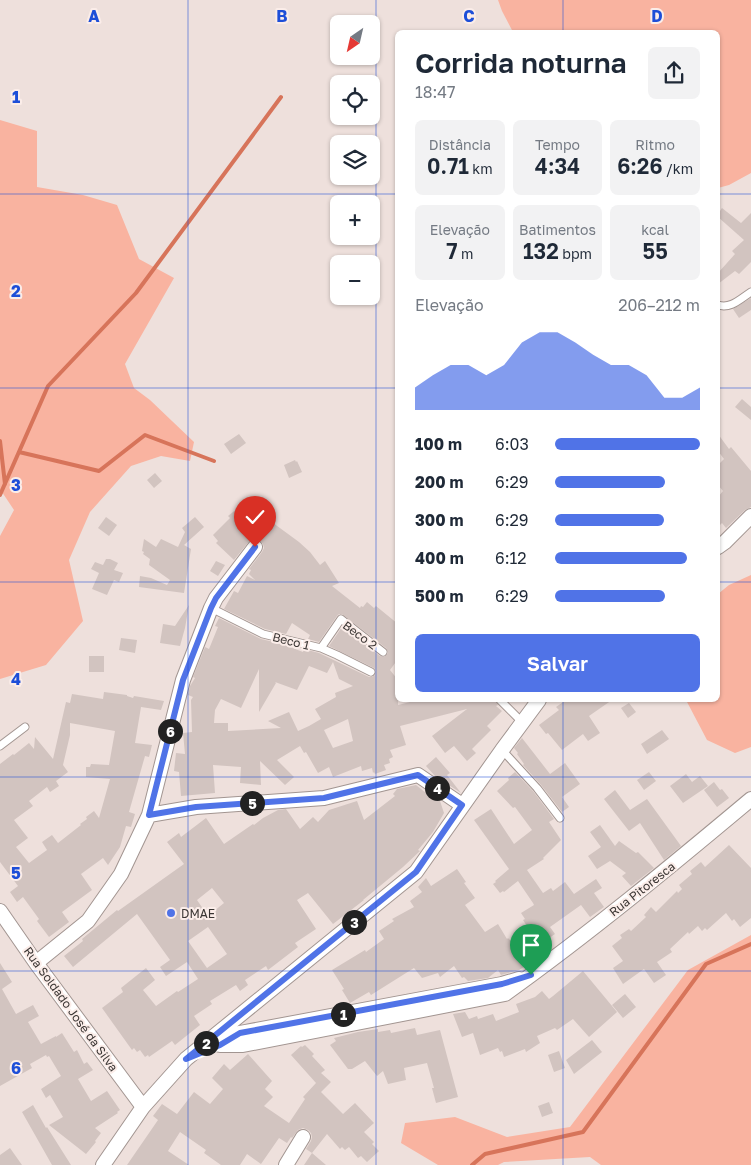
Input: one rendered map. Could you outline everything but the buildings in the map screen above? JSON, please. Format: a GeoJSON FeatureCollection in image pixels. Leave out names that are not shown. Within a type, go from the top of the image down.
{"type":"FeatureCollection","features":[{"type":"Feature","properties":{"kind":"street"},"geometry":{"type":"LineString","coordinates":[[720,546],[751,516]]}},
{"type":"Feature","properties":{"kind":"street"},"geometry":{"type":"LineString","coordinates":[[36,962],[88,921],[121,874],[149,815],[183,680],[211,608],[216,598],[255,547]]}},
{"type":"Feature","properties":{"kind":"street"},"geometry":{"type":"LineString","coordinates":[[103,1165],[143,1107],[186,1059],[416,872],[462,805],[537,702]]}},
{"type":"Feature","properties":{"kind":"street"},"geometry":{"type":"LineString","coordinates":[[149,815],[196,807],[324,798],[418,775],[462,805]]}},
{"type":"Feature","properties":{"kind":"street","name":"Rua Pitoresca"},"geometry":{"type":"LineString","coordinates":[[186,1059],[220,1045],[240,1033],[502,984],[531,975],[670,867],[751,799]]}},
{"type":"Feature","properties":{"kind":"street","name":"Rua Soldado José da Silva"},"geometry":{"type":"LineString","coordinates":[[0,911],[143,1107]]}},
{"type":"Feature","properties":{"kind":"street"},"geometry":{"type":"LineString","coordinates":[[286,1165],[303,1137]]}},
{"type":"Feature","properties":{"kind":"lane"},"geometry":{"type":"LineString","coordinates":[[720,306],[729,306],[751,292]]}},
{"type":"Feature","properties":{"kind":"lane","name":"Beco 1"},"geometry":{"type":"LineString","coordinates":[[211,608],[263,634],[321,648],[371,672]]}},
{"type":"Feature","properties":{"kind":"lane","name":"Beco 2"},"geometry":{"type":"LineString","coordinates":[[321,648],[340,620],[383,652]]}},
{"type":"Feature","properties":{"kind":"lane"},"geometry":{"type":"LineString","coordinates":[[502,702],[522,722]]}},
{"type":"Feature","properties":{"kind":"lane"},"geometry":{"type":"LineString","coordinates":[[0,746],[25,727]]}},
{"type":"Feature","properties":{"kind":"lane"},"geometry":{"type":"LineString","coordinates":[[502,750],[537,788],[560,818]]}},
{"type":"Feature","properties":{"kind":"shaded area"},"geometry":{"type":"Polygon","coordinates":[[[498,0],[751,0],[751,173],[729,185],[720,187],[720,30],[512,30],[498,0]]]}},
{"type":"Feature","properties":{"kind":"shaded area"},"geometry":{"type":"Polygon","coordinates":[[[0,120],[37,131],[37,187],[83,195],[117,205],[139,259],[174,278],[125,364],[134,388],[150,400],[194,442],[190,461],[161,456],[131,466],[90,512],[69,560],[83,621],[46,665],[0,679],[0,536],[14,510],[0,489],[0,120]]]}},
{"type":"Feature","properties":{"kind":"shaded area"},"geometry":{"type":"Polygon","coordinates":[[[751,575],[751,747],[735,753],[707,740],[687,702],[720,702],[720,592],[729,585],[751,575]]]}},
{"type":"Feature","properties":{"kind":"shaded area"},"geometry":{"type":"Polygon","coordinates":[[[751,935],[751,1165],[601,1165],[590,1157],[504,1162],[498,1165],[438,1165],[401,1143],[405,1123],[455,1117],[507,1137],[570,1127],[688,970],[751,935]]]}},
{"type":"Feature","properties":{"kind":"waterway"},"geometry":{"type":"LineString","coordinates":[[0,495],[48,386],[136,293],[281,97]]}},
{"type":"Feature","properties":{"kind":"waterway"},"geometry":{"type":"LineString","coordinates":[[19,452],[99,471],[145,435],[214,461]]}},
{"type":"Feature","properties":{"kind":"waterway"},"geometry":{"type":"LineString","coordinates":[[0,441],[5,484]]}},
{"type":"Feature","properties":{"kind":"waterway"},"geometry":{"type":"LineString","coordinates":[[472,1165],[485,1154],[583,1132],[706,964],[751,944]]}},
{"type":"Feature","properties":{"kind":"place","name":"DMAE"},"geometry":{"type":"Point","coordinates":[171,913]}},
{"type":"Feature","properties":{"kind":"route"},"geometry":{"type":"LineString","coordinates":[[255,547],[216,598],[211,608],[183,680],[149,815],[196,807],[324,798],[418,775],[462,805],[416,872],[186,1059],[220,1045],[240,1033],[502,984],[531,975]]}}]}
